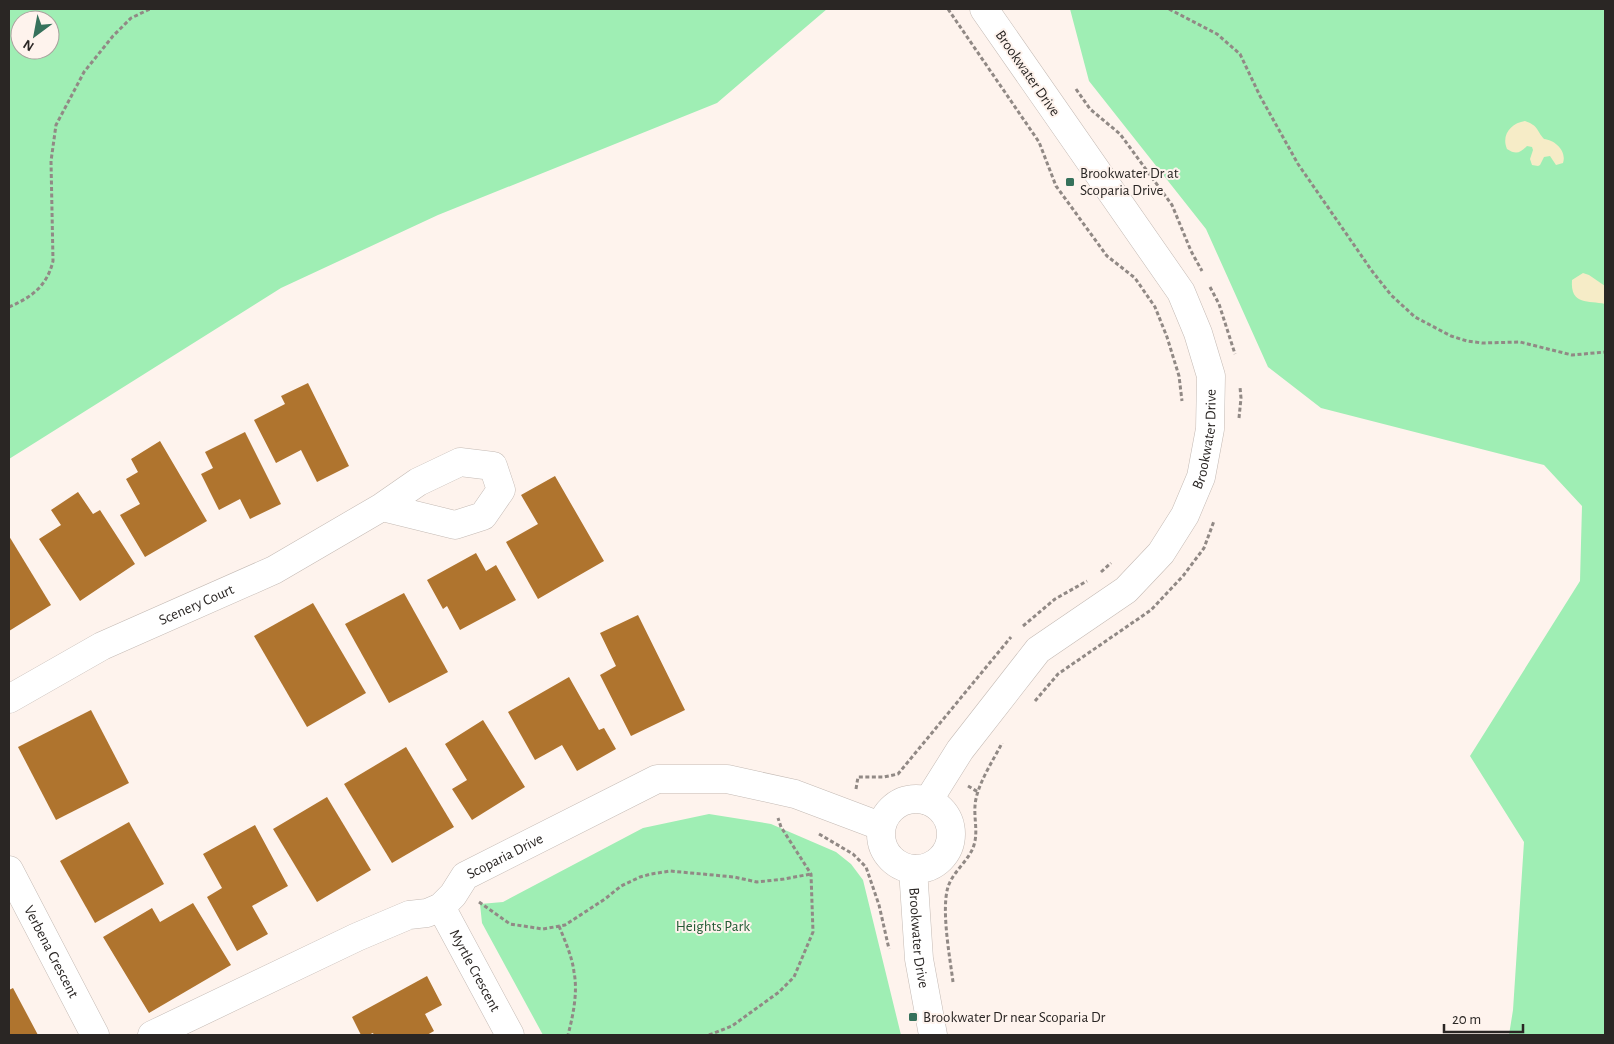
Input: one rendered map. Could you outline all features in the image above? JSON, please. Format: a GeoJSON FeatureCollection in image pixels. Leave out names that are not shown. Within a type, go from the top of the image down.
{"type":"FeatureCollection","features":[{"type":"Feature","properties":{"kind":"street","name":"Brookwater Drive"},"geometry":{"type":"LineString","coordinates":[[880,826],[882,843],[886,853],[893,861],[903,866],[913,869],[924,868],[935,864],[943,857],[949,847],[950,825],[946,815],[938,806],[928,801],[960,750],[1038,650],[1126,590],[1161,553],[1185,515],[1200,477],[1210,429],[1211,376],[1198,333],[1181,292],[984,9]]}},
{"type":"Feature","properties":{"kind":"street","name":"Scenery Court"},"geometry":{"type":"LineString","coordinates":[[9,699],[102,646],[274,570],[382,507]]}},
{"type":"Feature","properties":{"kind":"street","name":"Scoparia Drive"},"geometry":{"type":"LineString","coordinates":[[152,1035],[357,936],[409,915],[427,913],[441,906],[453,895],[464,876],[657,779],[727,779],[795,794],[880,826]]}},
{"type":"Feature","properties":{"kind":"street"},"geometry":{"type":"LineString","coordinates":[[880,826],[883,818],[896,804],[912,799],[928,801]]}},
{"type":"Feature","properties":{"kind":"street","name":"Brookwater Drive"},"geometry":{"type":"LineString","coordinates":[[913,869],[919,959],[933,1035]]}},
{"type":"Feature","properties":{"kind":"street","name":"Verbena Crescent"},"geometry":{"type":"LineString","coordinates":[[9,870],[95,1035]]}},
{"type":"Feature","properties":{"kind":"street","name":"Myrtle Crescent"},"geometry":{"type":"LineString","coordinates":[[441,906],[510,1035]]}},
{"type":"Feature","properties":{"kind":"path"},"geometry":{"type":"LineString","coordinates":[[9,307],[24,300],[40,288],[50,272],[53,261],[51,161],[56,125],[84,72],[113,36],[131,18],[150,9]]}},
{"type":"Feature","properties":{"kind":"path"},"geometry":{"type":"LineString","coordinates":[[948,9],[1039,142],[1056,186],[1107,256],[1135,278],[1155,307],[1179,376],[1182,403]]}},
{"type":"Feature","properties":{"kind":"path"},"geometry":{"type":"LineString","coordinates":[[1169,9],[1217,34],[1240,54],[1260,96],[1298,164],[1372,271],[1391,295],[1415,317],[1451,336],[1467,341],[1482,343],[1520,342],[1572,355],[1605,352]]}},
{"type":"Feature","properties":{"kind":"path"},"geometry":{"type":"LineString","coordinates":[[1073,86],[1090,109],[1120,134],[1172,205],[1191,251],[1203,274]]}},
{"type":"Feature","properties":{"kind":"path"},"geometry":{"type":"LineString","coordinates":[[1207,281],[1220,304],[1235,355]]}},
{"type":"Feature","properties":{"kind":"path"},"geometry":{"type":"LineString","coordinates":[[1239,380],[1241,398],[1239,426]]}},
{"type":"Feature","properties":{"kind":"path"},"geometry":{"type":"LineString","coordinates":[[1034,702],[1058,674],[1152,610],[1204,548],[1214,521]]}},
{"type":"Feature","properties":{"kind":"path"},"geometry":{"type":"LineString","coordinates":[[1021,627],[1056,599],[1095,576],[1118,558]]}},
{"type":"Feature","properties":{"kind":"path"},"geometry":{"type":"LineString","coordinates":[[857,786],[858,778],[884,777],[898,774],[1004,644],[1016,633]]}},
{"type":"Feature","properties":{"kind":"path"},"geometry":{"type":"LineString","coordinates":[[954,990],[945,906],[948,886],[974,845],[977,827],[975,806],[978,792],[1004,738]]}},
{"type":"Feature","properties":{"kind":"path"},"geometry":{"type":"LineString","coordinates":[[709,1035],[732,1026],[779,992],[794,977],[813,932],[811,874],[781,827],[778,817],[786,820]]}},
{"type":"Feature","properties":{"kind":"path"},"geometry":{"type":"LineString","coordinates":[[817,833],[853,854],[866,867],[879,905],[890,952]]}},
{"type":"Feature","properties":{"kind":"path"},"geometry":{"type":"LineString","coordinates":[[483,896],[477,900],[480,904],[510,924],[543,929],[565,925],[622,886],[651,874],[670,871],[734,877],[757,882],[784,880],[811,874]]}},
{"type":"Feature","properties":{"kind":"path"},"geometry":{"type":"LineString","coordinates":[[559,926],[574,972],[574,1002],[568,1035]]}},
{"type":"Feature","properties":{"kind":"green space"},"geometry":{"type":"Polygon","coordinates":[[[9,9],[827,9],[717,103],[438,215],[281,288],[9,459],[9,9]]]}},
{"type":"Feature","properties":{"kind":"green space"},"geometry":{"type":"Polygon","coordinates":[[[1070,9],[1605,9],[1605,1035],[1509,1035],[1513,1010],[1524,842],[1470,756],[1580,581],[1582,506],[1544,465],[1321,408],[1268,367],[1206,229],[1089,81],[1070,9]]]}},
{"type":"Feature","properties":{"kind":"green space","name":"Heights Park"},"geometry":{"type":"Polygon","coordinates":[[[709,814],[771,824],[836,852],[851,864],[863,880],[901,1035],[543,1035],[482,923],[480,904],[503,902],[643,828],[709,814]]]}},
{"type":"Feature","properties":{"kind":"sand"},"geometry":{"type":"Polygon","coordinates":[[[1525,121],[1535,127],[1544,139],[1552,141],[1562,150],[1563,163],[1556,165],[1550,156],[1544,157],[1538,166],[1532,165],[1530,159],[1532,147],[1527,146],[1518,152],[1507,149],[1505,139],[1508,130],[1515,124],[1525,121]]]}},
{"type":"Feature","properties":{"kind":"sand"},"geometry":{"type":"Polygon","coordinates":[[[1583,273],[1605,286],[1605,304],[1587,302],[1577,298],[1574,294],[1572,280],[1583,273]]]}},
{"type":"Feature","properties":{"kind":"building"},"geometry":{"type":"Polygon","coordinates":[[[308,383],[349,466],[317,482],[301,450],[276,463],[254,420],[285,404],[281,396],[308,383]]]}},
{"type":"Feature","properties":{"kind":"building"},"geometry":{"type":"Polygon","coordinates":[[[245,432],[281,504],[250,519],[240,499],[219,510],[201,474],[213,468],[205,452],[245,432]]]}},
{"type":"Feature","properties":{"kind":"building"},"geometry":{"type":"Polygon","coordinates":[[[160,441],[207,521],[145,557],[120,515],[140,504],[126,479],[138,472],[131,459],[160,441]]]}},
{"type":"Feature","properties":{"kind":"building"},"geometry":{"type":"Polygon","coordinates":[[[555,476],[604,561],[538,599],[506,542],[538,524],[521,495],[555,476]]]}},
{"type":"Feature","properties":{"kind":"building"},"geometry":{"type":"Polygon","coordinates":[[[78,492],[93,514],[100,510],[135,564],[80,601],[39,539],[61,525],[51,510],[78,492]]]}},
{"type":"Feature","properties":{"kind":"building"},"geometry":{"type":"Polygon","coordinates":[[[9,536],[51,605],[9,631],[9,536]]]}},
{"type":"Feature","properties":{"kind":"building"},"geometry":{"type":"Polygon","coordinates":[[[476,553],[486,571],[496,565],[516,600],[460,630],[447,606],[443,609],[427,580],[476,553]]]}},
{"type":"Feature","properties":{"kind":"building"},"geometry":{"type":"Polygon","coordinates":[[[404,593],[448,672],[389,703],[345,624],[404,593]]]}},
{"type":"Feature","properties":{"kind":"building"},"geometry":{"type":"Polygon","coordinates":[[[313,603],[366,693],[307,727],[254,636],[313,603]]]}},
{"type":"Feature","properties":{"kind":"building"},"geometry":{"type":"Polygon","coordinates":[[[638,615],[685,710],[631,736],[600,675],[616,666],[600,633],[638,615]]]}},
{"type":"Feature","properties":{"kind":"building"},"geometry":{"type":"Polygon","coordinates":[[[569,677],[599,730],[604,728],[616,749],[577,771],[562,745],[535,760],[508,712],[569,677]]]}},
{"type":"Feature","properties":{"kind":"building"},"geometry":{"type":"Polygon","coordinates":[[[91,710],[129,783],[56,820],[18,747],[91,710]]]}},
{"type":"Feature","properties":{"kind":"building"},"geometry":{"type":"Polygon","coordinates":[[[483,720],[525,787],[472,820],[452,789],[467,780],[445,744],[483,720]]]}},
{"type":"Feature","properties":{"kind":"building"},"geometry":{"type":"Polygon","coordinates":[[[406,747],[454,827],[392,863],[344,784],[406,747]]]}},
{"type":"Feature","properties":{"kind":"building"},"geometry":{"type":"Polygon","coordinates":[[[327,797],[371,870],[317,902],[273,829],[327,797]]]}},
{"type":"Feature","properties":{"kind":"building"},"geometry":{"type":"Polygon","coordinates":[[[129,822],[164,884],[95,923],[60,861],[129,822]]]}},
{"type":"Feature","properties":{"kind":"building"},"geometry":{"type":"Polygon","coordinates":[[[255,825],[288,886],[252,906],[268,934],[237,951],[207,897],[222,888],[203,854],[255,825]]]}},
{"type":"Feature","properties":{"kind":"building"},"geometry":{"type":"Polygon","coordinates":[[[193,903],[231,965],[149,1013],[103,937],[152,908],[160,922],[193,903]]]}},
{"type":"Feature","properties":{"kind":"building"},"geometry":{"type":"Polygon","coordinates":[[[427,976],[442,1005],[425,1014],[434,1031],[427,1035],[374,1035],[373,1033],[361,1035],[352,1017],[427,976]]]}},
{"type":"Feature","properties":{"kind":"building"},"geometry":{"type":"Polygon","coordinates":[[[13,988],[38,1035],[9,1035],[9,990],[13,988]]]}},
{"type":"Feature","properties":{"kind":"place","name":"Brookwater Dr at Scoparia Drive"},"geometry":{"type":"Point","coordinates":[1070,182]}},
{"type":"Feature","properties":{"kind":"place","name":"Brookwater Dr near Scoparia Dr"},"geometry":{"type":"Point","coordinates":[913,1017]}}]}
